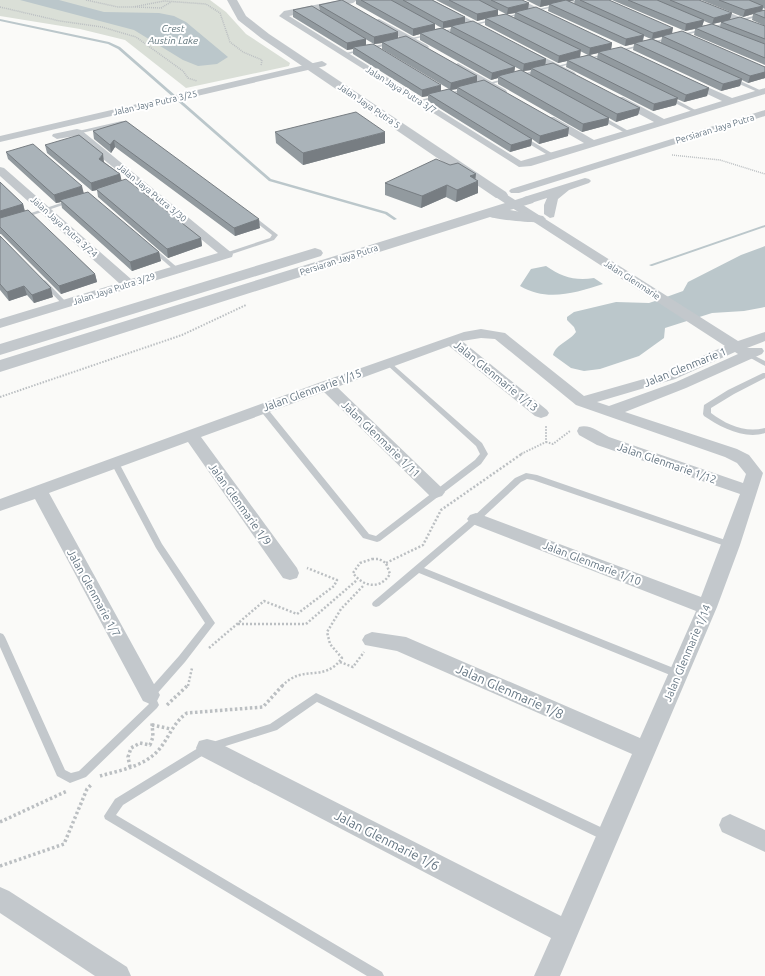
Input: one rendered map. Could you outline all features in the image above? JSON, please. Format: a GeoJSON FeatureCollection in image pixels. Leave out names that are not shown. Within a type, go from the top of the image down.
{"type":"FeatureCollection","features":[{"type":"Feature","properties":{"kind":"street","name":"Jalan Jaya Putra 5"},"geometry":{"type":"LineString","coordinates":[[232,0],[242,18],[264,36],[317,65]]}},
{"type":"Feature","properties":{"kind":"street","name":"Jalan Jaya Putra 5"},"geometry":{"type":"LineString","coordinates":[[244,0],[246,9],[257,20],[317,65],[515,198]]}},
{"type":"Feature","properties":{"kind":"street"},"geometry":{"type":"LineString","coordinates":[[427,0],[495,35]]}},
{"type":"Feature","properties":{"kind":"street"},"geometry":{"type":"LineString","coordinates":[[515,0],[565,24]]}},
{"type":"Feature","properties":{"kind":"street"},"geometry":{"type":"LineString","coordinates":[[690,0],[765,30]]}},
{"type":"Feature","properties":{"kind":"street","name":"Jalan Jaya Putra 3/7"},"geometry":{"type":"LineString","coordinates":[[351,4],[287,13],[283,16],[519,164],[527,164],[553,156]]}},
{"type":"Feature","properties":{"kind":"street"},"geometry":{"type":"LineString","coordinates":[[370,17],[406,40],[436,54]]}},
{"type":"Feature","properties":{"kind":"street"},"geometry":{"type":"LineString","coordinates":[[666,28],[695,41]]}},
{"type":"Feature","properties":{"kind":"street"},"geometry":{"type":"LineString","coordinates":[[607,43],[635,56]]}},
{"type":"Feature","properties":{"kind":"street"},"geometry":{"type":"LineString","coordinates":[[515,46],[582,80]]}},
{"type":"Feature","properties":{"kind":"street"},"geometry":{"type":"LineString","coordinates":[[448,61],[484,85],[514,99]]}},
{"type":"Feature","properties":{"kind":"street","name":"Jalan Jaya Putra 3/25"},"geometry":{"type":"LineString","coordinates":[[0,139],[317,65]]}},
{"type":"Feature","properties":{"kind":"street"},"geometry":{"type":"LineString","coordinates":[[676,76],[731,102]]}},
{"type":"Feature","properties":{"kind":"street"},"geometry":{"type":"LineString","coordinates":[[553,156],[763,91]]}},
{"type":"Feature","properties":{"kind":"street"},"geometry":{"type":"LineString","coordinates":[[609,94],[663,122]]}},
{"type":"Feature","properties":{"kind":"street","name":"Persiaran Jaya Putra"},"geometry":{"type":"LineString","coordinates":[[0,366],[478,216],[515,198],[566,188],[765,113]]}},
{"type":"Feature","properties":{"kind":"street"},"geometry":{"type":"LineString","coordinates":[[540,114],[593,144]]}},
{"type":"Feature","properties":{"kind":"street"},"geometry":{"type":"LineString","coordinates":[[0,150],[78,132]]}},
{"type":"Feature","properties":{"kind":"street","name":"Jalan Jaya Putra 3/30"},"geometry":{"type":"LineString","coordinates":[[78,132],[134,182],[227,254]]}},
{"type":"Feature","properties":{"kind":"street","name":"Persiaran Jaya Putra"},"geometry":{"type":"LineString","coordinates":[[0,350],[515,198],[664,150]]}},
{"type":"Feature","properties":{"kind":"street","name":"Jalan Jaya Putra 3/24"},"geometry":{"type":"LineString","coordinates":[[0,170],[128,284]]}},
{"type":"Feature","properties":{"kind":"street"},"geometry":{"type":"LineString","coordinates":[[478,216],[513,215],[544,217],[551,200],[566,188]]}},
{"type":"Feature","properties":{"kind":"street","name":"Jalan Glenmarie"},"geometry":{"type":"LineString","coordinates":[[515,198],[659,292],[753,351]]}},
{"type":"Feature","properties":{"kind":"street","name":"Jalan Jaya Putra 3/29"},"geometry":{"type":"LineString","coordinates":[[0,323],[227,254]]}},
{"type":"Feature","properties":{"kind":"street","name":"Jalan Glenmarie 1/15"},"geometry":{"type":"LineString","coordinates":[[0,505],[388,362],[474,333],[487,332],[500,336],[581,402],[609,412]]}},
{"type":"Feature","properties":{"kind":"street","name":"Jalan Glenmarie 1"},"geometry":{"type":"LineString","coordinates":[[581,402],[675,380],[753,351],[765,336]]}},
{"type":"Feature","properties":{"kind":"street","name":"Jalan Glenmarie 1/13"},"geometry":{"type":"LineString","coordinates":[[451,340],[541,413]]}},
{"type":"Feature","properties":{"kind":"street","name":"Jalan Glenmarie 1"},"geometry":{"type":"LineString","coordinates":[[609,412],[648,398],[675,380]]}},
{"type":"Feature","properties":{"kind":"street","name":"Jalan Glenmarie 1/11"},"geometry":{"type":"LineString","coordinates":[[326,385],[436,492]]}},
{"type":"Feature","properties":{"kind":"street"},"geometry":{"type":"LineString","coordinates":[[645,424],[642,417],[642,409],[648,398]]}},
{"type":"Feature","properties":{"kind":"street","name":"Jalan Glenmarie 1/14"},"geometry":{"type":"LineString","coordinates":[[547,976],[707,607],[731,545],[755,473],[743,459],[731,453],[609,412]]}},
{"type":"Feature","properties":{"kind":"street","name":"Jalan Glenmarie 1/12"},"geometry":{"type":"LineString","coordinates":[[585,431],[603,441],[750,491]]}},
{"type":"Feature","properties":{"kind":"street","name":"Jalan Glenmarie 1/9"},"geometry":{"type":"LineString","coordinates":[[190,435],[290,573]]}},
{"type":"Feature","properties":{"kind":"street","name":"Jalan Glenmarie 1/7"},"geometry":{"type":"LineString","coordinates":[[38,491],[150,696]]}},
{"type":"Feature","properties":{"kind":"street","name":"Jalan Glenmarie 1/10"},"geometry":{"type":"LineString","coordinates":[[476,519],[707,607]]}},
{"type":"Feature","properties":{"kind":"street","name":"Jalan Glenmarie 1/8"},"geometry":{"type":"LineString","coordinates":[[372,640],[399,643],[645,750]]}},
{"type":"Feature","properties":{"kind":"street","name":"Jalan Glenmarie 1/6"},"geometry":{"type":"LineString","coordinates":[[207,748],[566,932]]}},
{"type":"Feature","properties":{"kind":"street"},"geometry":{"type":"LineString","coordinates":[[730,825],[765,841]]}},
{"type":"Feature","properties":{"kind":"street"},"geometry":{"type":"LineString","coordinates":[[0,899],[118,976]]}},
{"type":"Feature","properties":{"kind":"lane"},"geometry":{"type":"LineString","coordinates":[[558,0],[574,7]]}},
{"type":"Feature","properties":{"kind":"lane"},"geometry":{"type":"LineString","coordinates":[[406,40],[584,0]]}},
{"type":"Feature","properties":{"kind":"lane"},"geometry":{"type":"LineString","coordinates":[[758,8],[765,12]]}},
{"type":"Feature","properties":{"kind":"lane"},"geometry":{"type":"LineString","coordinates":[[484,85],[740,20],[765,12]]}},
{"type":"Feature","properties":{"kind":"lane"},"geometry":{"type":"LineString","coordinates":[[499,14],[513,21]]}},
{"type":"Feature","properties":{"kind":"lane"},"geometry":{"type":"LineString","coordinates":[[704,24],[718,30]]}},
{"type":"Feature","properties":{"kind":"lane"},"geometry":{"type":"LineString","coordinates":[[436,28],[449,35]]}},
{"type":"Feature","properties":{"kind":"lane"},"geometry":{"type":"LineString","coordinates":[[644,39],[658,45]]}},
{"type":"Feature","properties":{"kind":"lane"},"geometry":{"type":"LineString","coordinates":[[344,54],[395,42]]}},
{"type":"Feature","properties":{"kind":"lane"},"geometry":{"type":"LineString","coordinates":[[366,43],[379,51]]}},
{"type":"Feature","properties":{"kind":"lane"},"geometry":{"type":"LineString","coordinates":[[582,55],[595,61]]}},
{"type":"Feature","properties":{"kind":"lane"},"geometry":{"type":"LineString","coordinates":[[516,71],[529,78]]}},
{"type":"Feature","properties":{"kind":"lane"},"geometry":{"type":"LineString","coordinates":[[727,76],[763,91]]}},
{"type":"Feature","properties":{"kind":"lane"},"geometry":{"type":"LineString","coordinates":[[418,101],[472,88]]}},
{"type":"Feature","properties":{"kind":"lane"},"geometry":{"type":"LineString","coordinates":[[443,90],[456,97]]}},
{"type":"Feature","properties":{"kind":"lane"},"geometry":{"type":"LineString","coordinates":[[663,95],[697,112]]}},
{"type":"Feature","properties":{"kind":"lane"},"geometry":{"type":"LineString","coordinates":[[596,114],[629,133]]}},
{"type":"Feature","properties":{"kind":"lane"},"geometry":{"type":"LineString","coordinates":[[78,132],[122,122],[137,131]]}},
{"type":"Feature","properties":{"kind":"lane"},"geometry":{"type":"LineString","coordinates":[[520,136],[553,156]]}},
{"type":"Feature","properties":{"kind":"lane"},"geometry":{"type":"LineString","coordinates":[[15,219],[75,200]]}},
{"type":"Feature","properties":{"kind":"lane"},"geometry":{"type":"LineString","coordinates":[[227,254],[272,239],[275,235],[242,209]]}},
{"type":"Feature","properties":{"kind":"lane"},"geometry":{"type":"LineString","coordinates":[[148,245],[176,269]]}},
{"type":"Feature","properties":{"kind":"lane"},"geometry":{"type":"LineString","coordinates":[[38,276],[65,304]]}},
{"type":"Feature","properties":{"kind":"lane"},"geometry":{"type":"LineString","coordinates":[[753,351],[765,364]]}},
{"type":"Feature","properties":{"kind":"lane"},"geometry":{"type":"LineString","coordinates":[[262,409],[366,536],[377,539],[387,533],[436,492],[478,462],[484,454],[479,445],[388,362]]}},
{"type":"Feature","properties":{"kind":"lane"},"geometry":{"type":"LineString","coordinates":[[765,374],[707,407],[707,414],[716,422],[757,434],[765,430]]}},
{"type":"Feature","properties":{"kind":"lane"},"geometry":{"type":"LineString","coordinates":[[0,637],[61,773],[70,778],[82,774],[154,706],[150,696],[182,659],[210,622],[159,546],[114,463]]}},
{"type":"Feature","properties":{"kind":"lane"},"geometry":{"type":"LineString","coordinates":[[376,604],[476,519],[518,480],[526,476],[534,477],[731,545]]}},
{"type":"Feature","properties":{"kind":"lane"},"geometry":{"type":"LineString","coordinates":[[418,569],[678,674]]}},
{"type":"Feature","properties":{"kind":"lane"},"geometry":{"type":"LineString","coordinates":[[378,976],[109,816],[119,802],[207,748],[273,727],[316,697],[608,836]]}},
{"type":"Feature","properties":{"kind":"path"},"geometry":{"type":"LineString","coordinates":[[86,0],[118,7],[161,8],[171,2]]}},
{"type":"Feature","properties":{"kind":"path"},"geometry":{"type":"LineString","coordinates":[[133,7],[158,1],[202,3],[220,13],[220,20],[230,42],[243,52],[262,60],[263,65],[259,67]]}},
{"type":"Feature","properties":{"kind":"path"},"geometry":{"type":"LineString","coordinates":[[0,7],[60,21],[102,27],[136,37],[183,72],[188,78],[203,81]]}},
{"type":"Feature","properties":{"kind":"path"},"geometry":{"type":"LineString","coordinates":[[664,150],[737,164],[765,174]]}},
{"type":"Feature","properties":{"kind":"path"},"geometry":{"type":"LineString","coordinates":[[0,397],[182,334],[250,303]]}},
{"type":"Feature","properties":{"kind":"path"},"geometry":{"type":"LineString","coordinates":[[541,413],[551,420],[546,427],[546,442]]}},
{"type":"Feature","properties":{"kind":"path"},"geometry":{"type":"LineString","coordinates":[[386,563],[423,544],[441,510],[518,455],[546,442],[553,444],[576,426],[585,431]]}},
{"type":"Feature","properties":{"kind":"path"},"geometry":{"type":"LineString","coordinates":[[379,559],[386,563],[390,574],[386,582],[376,586],[364,585],[357,580],[353,573],[355,566],[362,561],[379,559]]}},
{"type":"Feature","properties":{"kind":"path"},"geometry":{"type":"LineString","coordinates":[[290,573],[305,566],[310,570],[337,580],[334,586],[297,614],[264,601],[237,624],[306,624],[357,580]]}},
{"type":"Feature","properties":{"kind":"path"},"geometry":{"type":"LineString","coordinates":[[0,866],[64,844],[87,789],[98,777],[142,763],[157,752],[178,718],[187,713],[263,707],[291,678],[304,672],[326,674],[340,662],[342,658],[330,644],[327,632],[342,609],[364,585]]}},
{"type":"Feature","properties":{"kind":"path"},"geometry":{"type":"LineString","coordinates":[[340,662],[354,667],[372,640]]}},
{"type":"Feature","properties":{"kind":"path"},"geometry":{"type":"LineString","coordinates":[[130,766],[128,757],[131,748],[140,743],[150,745],[153,737],[152,719]]}},
{"type":"Feature","properties":{"kind":"path"},"geometry":{"type":"LineString","coordinates":[[152,725],[172,729]]}},
{"type":"Feature","properties":{"kind":"shaded area"},"geometry":{"type":"Polygon","coordinates":[[[0,0],[210,0],[226,12],[246,34],[290,63],[289,66],[186,88],[125,40],[80,29],[0,16],[0,0]]]}},
{"type":"Feature","properties":{"kind":"water","name":"Crest Austin Lake"},"geometry":{"type":"Polygon","coordinates":[[[20,0],[59,0],[104,12],[159,13],[174,16],[186,22],[228,57],[217,64],[198,66],[183,60],[134,30],[20,0]]]}},
{"type":"Feature","properties":{"kind":"water"},"geometry":{"type":"Polygon","coordinates":[[[765,246],[765,307],[744,311],[712,313],[665,328],[664,338],[639,356],[600,369],[584,371],[571,368],[553,355],[560,345],[576,332],[574,327],[567,320],[567,317],[574,312],[616,302],[649,303],[658,300],[683,291],[688,282],[741,255],[765,246]]]}},
{"type":"Feature","properties":{"kind":"water"},"geometry":{"type":"Polygon","coordinates":[[[546,266],[569,277],[581,279],[594,278],[603,284],[572,293],[551,295],[540,294],[520,286],[531,269],[546,266]]]}},
{"type":"Feature","properties":{"kind":"building"},"geometry":{"type":"Polygon","coordinates":[[[342,0],[398,32],[374,37],[319,5],[342,0]]]}},
{"type":"Feature","properties":{"kind":"building"},"geometry":{"type":"Polygon","coordinates":[[[361,0],[391,0],[435,24],[413,29],[361,0]]]}},
{"type":"Feature","properties":{"kind":"building"},"geometry":{"type":"Polygon","coordinates":[[[403,0],[432,0],[465,17],[443,22],[403,0]]]}},
{"type":"Feature","properties":{"kind":"building"},"geometry":{"type":"Polygon","coordinates":[[[449,0],[479,0],[498,10],[477,14],[449,0]]]}},
{"type":"Feature","properties":{"kind":"building"},"geometry":{"type":"Polygon","coordinates":[[[491,0],[522,0],[529,3],[508,8],[491,0]]]}},
{"type":"Feature","properties":{"kind":"building"},"geometry":{"type":"Polygon","coordinates":[[[566,0],[644,35],[626,39],[549,4],[566,0]]]}},
{"type":"Feature","properties":{"kind":"building"},"geometry":{"type":"Polygon","coordinates":[[[580,0],[609,0],[673,28],[653,33],[580,0]]]}},
{"type":"Feature","properties":{"kind":"building"},"geometry":{"type":"Polygon","coordinates":[[[628,0],[657,0],[704,20],[686,24],[628,0]]]}},
{"type":"Feature","properties":{"kind":"building"},"geometry":{"type":"Polygon","coordinates":[[[670,0],[699,0],[732,13],[714,18],[670,0]]]}},
{"type":"Feature","properties":{"kind":"building"},"geometry":{"type":"Polygon","coordinates":[[[719,0],[749,0],[763,6],[745,10],[719,0]]]}},
{"type":"Feature","properties":{"kind":"building"},"geometry":{"type":"Polygon","coordinates":[[[312,6],[366,39],[347,43],[293,10],[312,6]]]}},
{"type":"Feature","properties":{"kind":"building"},"geometry":{"type":"Polygon","coordinates":[[[536,7],[612,43],[590,48],[515,12],[536,7]]]}},
{"type":"Feature","properties":{"kind":"building"},"geometry":{"type":"Polygon","coordinates":[[[765,10],[765,18],[753,13],[765,10]]]}},
{"type":"Feature","properties":{"kind":"building"},"geometry":{"type":"Polygon","coordinates":[[[506,14],[581,50],[559,56],[485,18],[506,14]]]}},
{"type":"Feature","properties":{"kind":"building"},"geometry":{"type":"Polygon","coordinates":[[[740,17],[765,26],[765,39],[721,22],[740,17]]]}},
{"type":"Feature","properties":{"kind":"building"},"geometry":{"type":"Polygon","coordinates":[[[473,21],[546,59],[524,64],[451,26],[473,21]]]}},
{"type":"Feature","properties":{"kind":"building"},"geometry":{"type":"Polygon","coordinates":[[[712,24],[765,44],[765,58],[695,28],[712,24]]]}},
{"type":"Feature","properties":{"kind":"building"},"geometry":{"type":"Polygon","coordinates":[[[442,28],[515,67],[492,73],[420,33],[442,28]]]}},
{"type":"Feature","properties":{"kind":"building"},"geometry":{"type":"Polygon","coordinates":[[[682,31],[765,67],[765,72],[750,76],[662,36],[682,31]]]}},
{"type":"Feature","properties":{"kind":"building"},"geometry":{"type":"Polygon","coordinates":[[[406,36],[477,76],[451,83],[382,42],[406,36]]]}},
{"type":"Feature","properties":{"kind":"building"},"geometry":{"type":"Polygon","coordinates":[[[652,39],[742,79],[723,84],[634,43],[652,39]]]}},
{"type":"Feature","properties":{"kind":"building"},"geometry":{"type":"Polygon","coordinates":[[[373,44],[441,85],[422,90],[353,47],[373,44]]]}},
{"type":"Feature","properties":{"kind":"building"},"geometry":{"type":"Polygon","coordinates":[[[621,47],[709,88],[686,95],[598,52],[621,47]]]}},
{"type":"Feature","properties":{"kind":"building"},"geometry":{"type":"Polygon","coordinates":[[[589,55],[678,98],[654,104],[567,60],[589,55]]]}},
{"type":"Feature","properties":{"kind":"building"},"geometry":{"type":"Polygon","coordinates":[[[553,63],[640,108],[617,114],[531,68],[553,63]]]}},
{"type":"Feature","properties":{"kind":"building"},"geometry":{"type":"Polygon","coordinates":[[[521,70],[609,118],[583,124],[498,76],[521,70]]]}},
{"type":"Feature","properties":{"kind":"building"},"geometry":{"type":"Polygon","coordinates":[[[484,80],[569,128],[540,136],[457,87],[484,80]]]}},
{"type":"Feature","properties":{"kind":"building"},"geometry":{"type":"Polygon","coordinates":[[[449,89],[532,139],[511,145],[428,94],[449,89]]]}},
{"type":"Feature","properties":{"kind":"building"},"geometry":{"type":"Polygon","coordinates":[[[356,112],[385,132],[303,153],[275,132],[356,112]]]}},
{"type":"Feature","properties":{"kind":"building"},"geometry":{"type":"Polygon","coordinates":[[[126,121],[259,219],[234,228],[114,140],[110,145],[93,131],[126,121]]]}},
{"type":"Feature","properties":{"kind":"building"},"geometry":{"type":"Polygon","coordinates":[[[79,135],[103,154],[99,159],[120,174],[91,183],[45,145],[79,135]]]}},
{"type":"Feature","properties":{"kind":"building"},"geometry":{"type":"Polygon","coordinates":[[[33,144],[82,186],[54,195],[6,152],[33,144]]]}},
{"type":"Feature","properties":{"kind":"building"},"geometry":{"type":"Polygon","coordinates":[[[436,159],[450,165],[458,163],[476,174],[470,176],[478,181],[457,190],[447,185],[422,196],[385,183],[436,159]]]}},
{"type":"Feature","properties":{"kind":"building"},"geometry":{"type":"Polygon","coordinates":[[[126,179],[201,238],[167,249],[96,189],[126,179]]]}},
{"type":"Feature","properties":{"kind":"building"},"geometry":{"type":"Polygon","coordinates":[[[0,182],[23,204],[0,211],[0,182]]]}},
{"type":"Feature","properties":{"kind":"building"},"geometry":{"type":"Polygon","coordinates":[[[88,192],[159,252],[130,262],[60,200],[88,192]]]}},
{"type":"Feature","properties":{"kind":"building"},"geometry":{"type":"Polygon","coordinates":[[[28,210],[95,274],[59,286],[0,227],[0,218],[28,210]]]}},
{"type":"Feature","properties":{"kind":"building"},"geometry":{"type":"Polygon","coordinates":[[[0,236],[51,288],[32,295],[24,286],[7,292],[0,284],[0,236]]]}},
{"type":"Feature","properties":{"kind":"waterway"},"geometry":{"type":"LineString","coordinates":[[0,20],[109,43],[119,48],[270,180],[386,213],[395,219]]}},
{"type":"Feature","properties":{"kind":"waterway"},"geometry":{"type":"LineString","coordinates":[[651,265],[765,226]]}}]}
